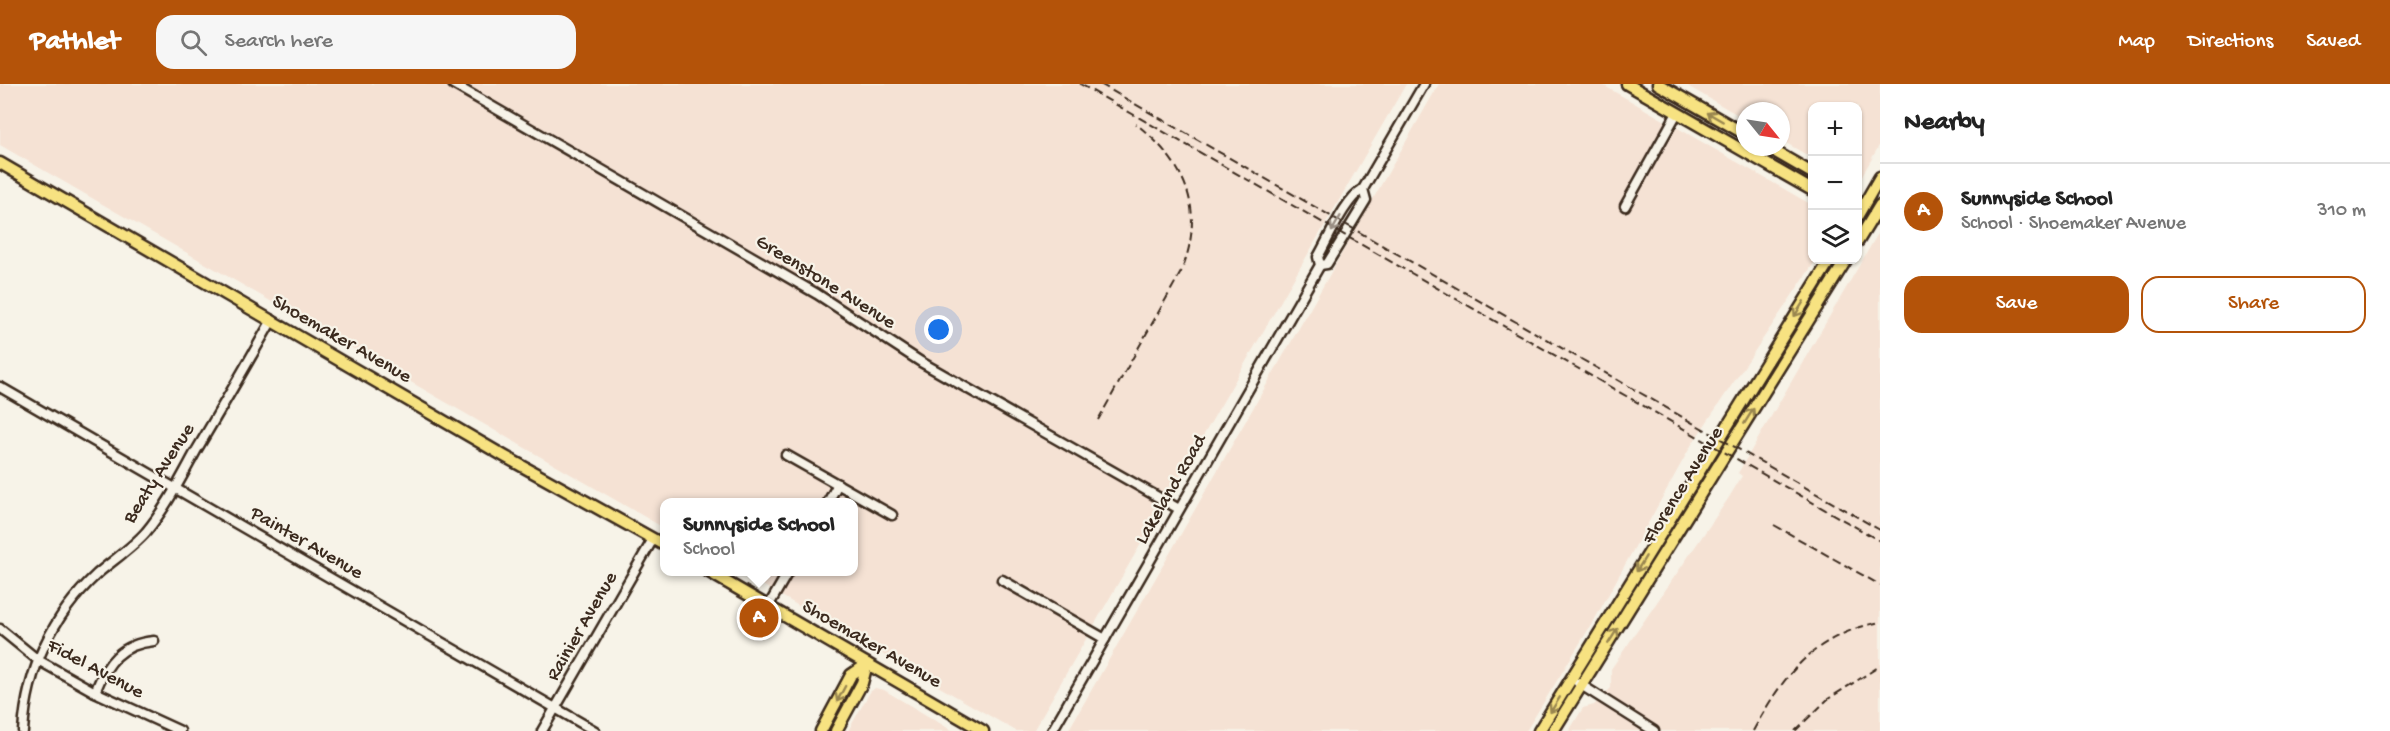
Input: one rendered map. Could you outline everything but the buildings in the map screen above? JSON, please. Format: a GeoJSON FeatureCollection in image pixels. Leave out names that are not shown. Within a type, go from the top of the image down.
{"type":"FeatureCollection","features":[{"type":"Feature","properties":{"kind":"main road"},"geometry":{"type":"LineString","coordinates":[[1627,84],[1808,188]]}},
{"type":"Feature","properties":{"kind":"main road"},"geometry":{"type":"LineString","coordinates":[[1658,84],[1736,129]]}},
{"type":"Feature","properties":{"kind":"main road"},"geometry":{"type":"LineString","coordinates":[[1677,113],[1685,99]]}},
{"type":"Feature","properties":{"kind":"main road"},"geometry":{"type":"LineString","coordinates":[[1783,156],[1808,171]]}},
{"type":"Feature","properties":{"kind":"main road","name":"Shoemaker Avenue"},"geometry":{"type":"LineString","coordinates":[[0,163],[504,456],[660,543]]}},
{"type":"Feature","properties":{"kind":"main road"},"geometry":{"type":"LineString","coordinates":[[1862,199],[1880,177]]}},
{"type":"Feature","properties":{"kind":"main road"},"geometry":{"type":"LineString","coordinates":[[1862,200],[1879,208],[1862,234]]}},
{"type":"Feature","properties":{"kind":"main road"},"geometry":{"type":"LineString","coordinates":[[1862,219],[1880,229]]}},
{"type":"Feature","properties":{"kind":"main road","name":"Florence Avenue"},"geometry":{"type":"LineString","coordinates":[[1539,731],[1828,264]]}},
{"type":"Feature","properties":{"kind":"main road","name":"Florence Avenue"},"geometry":{"type":"LineString","coordinates":[[1553,731],[1844,264]]}},
{"type":"Feature","properties":{"kind":"main road","name":"Shoemaker Avenue"},"geometry":{"type":"LineString","coordinates":[[717,576],[983,731]]}},
{"type":"Feature","properties":{"kind":"main road"},"geometry":{"type":"LineString","coordinates":[[821,731],[851,675],[867,664]]}},
{"type":"Feature","properties":{"kind":"main road"},"geometry":{"type":"LineString","coordinates":[[836,731],[862,683],[867,664]]}},
{"type":"Feature","properties":{"kind":"street","name":"Greenstone Avenue"},"geometry":{"type":"LineString","coordinates":[[453,84],[817,294],[921,362],[1179,509]]}},
{"type":"Feature","properties":{"kind":"street","name":"Lakeland Road"},"geometry":{"type":"LineString","coordinates":[[1052,731],[1320,265],[1318,257],[1336,225],[1354,194],[1363,189],[1424,84]]}},
{"type":"Feature","properties":{"kind":"street"},"geometry":{"type":"LineString","coordinates":[[1625,206],[1677,113]]}},
{"type":"Feature","properties":{"kind":"street","name":"Lakeland Road"},"geometry":{"type":"LineString","coordinates":[[1320,265],[1327,264],[1366,200],[1363,189]]}},
{"type":"Feature","properties":{"kind":"street","name":"Beaty Avenue"},"geometry":{"type":"LineString","coordinates":[[23,731],[24,711],[38,660],[51,630],[70,603],[96,576],[145,533],[175,487],[272,320]]}},
{"type":"Feature","properties":{"kind":"street","name":"Painter Avenue"},"geometry":{"type":"LineString","coordinates":[[0,387],[595,731]]}},
{"type":"Feature","properties":{"kind":"street"},"geometry":{"type":"LineString","coordinates":[[786,455],[892,515]]}},
{"type":"Feature","properties":{"kind":"street"},"geometry":{"type":"LineString","coordinates":[[830,498],[838,484]]}},
{"type":"Feature","properties":{"kind":"street","name":"Rainier Avenue"},"geometry":{"type":"LineString","coordinates":[[542,731],[653,539]]}},
{"type":"Feature","properties":{"kind":"street"},"geometry":{"type":"LineString","coordinates":[[769,605],[786,576]]}},
{"type":"Feature","properties":{"kind":"street"},"geometry":{"type":"LineString","coordinates":[[1002,580],[1105,639]]}},
{"type":"Feature","properties":{"kind":"street","name":"Fidel Avenue"},"geometry":{"type":"LineString","coordinates":[[0,629],[38,660],[95,692],[180,731]]}},
{"type":"Feature","properties":{"kind":"street"},"geometry":{"type":"LineString","coordinates":[[95,692],[104,671],[117,656],[136,643],[154,641]]}},
{"type":"Feature","properties":{"kind":"street"},"geometry":{"type":"LineString","coordinates":[[1571,679],[1654,731]]}},
{"type":"Feature","properties":{"kind":"shaded area"},"geometry":{"type":"Polygon","coordinates":[[[0,84],[1406,84],[1033,731],[1016,731],[747,576],[858,576],[858,498],[660,498],[660,526],[0,145],[0,84]]]}},
{"type":"Feature","properties":{"kind":"shaded area"},"geometry":{"type":"Polygon","coordinates":[[[1439,84],[1601,84],[1808,203],[1808,264],[1813,264],[1692,444],[1596,617],[1526,731],[1068,731],[1439,84]]]}},
{"type":"Feature","properties":{"kind":"shaded area"},"geometry":{"type":"Polygon","coordinates":[[[1684,84],[1880,84],[1880,144],[1862,176],[1862,102],[1808,102],[1808,156],[1790,145],[1790,102],[1736,102],[1736,114],[1684,84]]]}},
{"type":"Feature","properties":{"kind":"shaded area"},"geometry":{"type":"Polygon","coordinates":[[[1880,230],[1880,731],[1569,731],[1583,708],[1594,705],[1611,688],[1611,669],[1728,499],[1742,476],[1738,473],[1880,230]]]}},
{"type":"Feature","properties":{"kind":"shaded area"},"geometry":{"type":"Polygon","coordinates":[[[875,688],[884,690],[953,731],[848,731],[870,692],[875,688]]]}},
{"type":"Feature","properties":{"kind":"railway"},"geometry":{"type":"LineString","coordinates":[[1080,84],[1880,541]]}},
{"type":"Feature","properties":{"kind":"railway"},"geometry":{"type":"LineString","coordinates":[[1100,84],[1880,530]]}},
{"type":"Feature","properties":{"kind":"railway"},"geometry":{"type":"LineString","coordinates":[[1098,420],[1181,272],[1192,229],[1187,190],[1179,172],[1154,139],[1136,124]]}},
{"type":"Feature","properties":{"kind":"railway"},"geometry":{"type":"LineString","coordinates":[[1774,525],[1880,585]]}},
{"type":"Feature","properties":{"kind":"railway"},"geometry":{"type":"LineString","coordinates":[[1753,731],[1776,692],[1803,660],[1836,637],[1880,622]]}},
{"type":"Feature","properties":{"kind":"railway"},"geometry":{"type":"LineString","coordinates":[[1795,731],[1828,699],[1880,666]]}},
{"type":"Feature","properties":{"kind":"place","name":"Sunnyside School"},"geometry":{"type":"Point","coordinates":[759,618]}}]}
